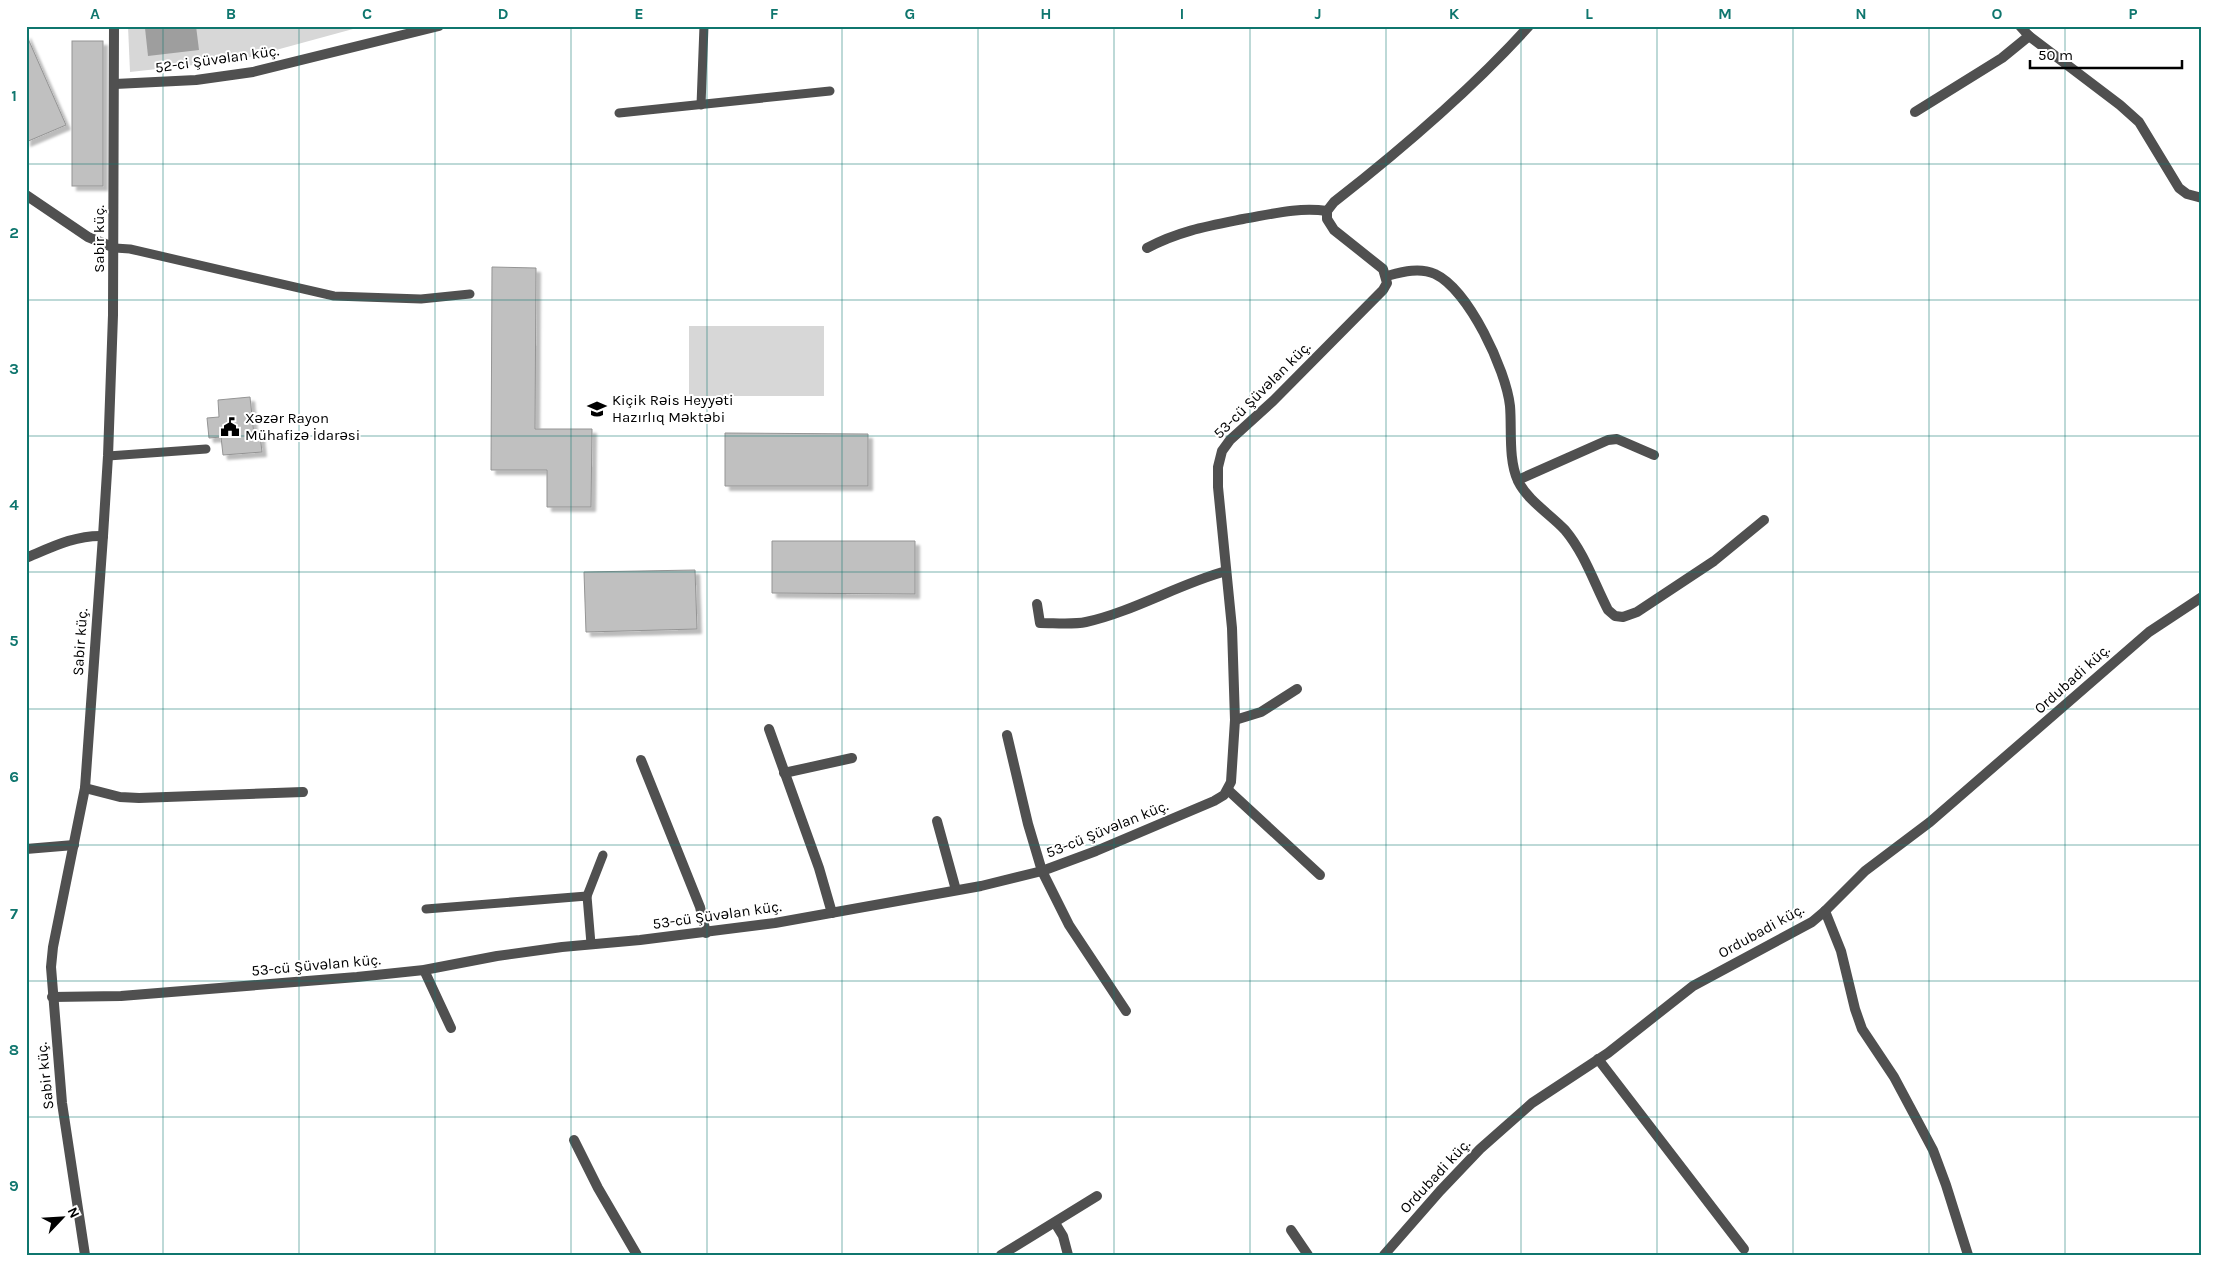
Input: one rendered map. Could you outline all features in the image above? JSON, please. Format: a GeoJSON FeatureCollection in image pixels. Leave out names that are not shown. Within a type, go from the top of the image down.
{"type":"FeatureCollection","features":[{"type":"Feature","properties":{"kind":"street","name":"Sabir küç."},"geometry":{"type":"LineString","coordinates":[[85,1255],[63,1111],[52,997],[52,947],[85,788],[103,536],[108,456],[115,248],[114,26]]}},
{"type":"Feature","properties":{"kind":"street","name":"52-ci Şüvəlan küç."},"geometry":{"type":"LineString","coordinates":[[115,84],[196,80],[254,72],[439,26]]}},
{"type":"Feature","properties":{"kind":"street"},"geometry":{"type":"LineString","coordinates":[[1529,26],[1488,70],[1412,138],[1334,202],[1327,211],[1327,219],[1334,230],[1383,269],[1386,276],[1421,270],[1435,274],[1455,289],[1464,301],[1482,331],[1504,379],[1510,404],[1514,469],[1518,480],[1524,491],[1565,530],[1581,552],[1608,610],[1615,616],[1623,617],[1637,612],[1714,561],[1764,520]]}},
{"type":"Feature","properties":{"kind":"street"},"geometry":{"type":"LineString","coordinates":[[2020,26],[2029,36],[2139,122],[2179,188],[2187,194],[2202,198]]}},
{"type":"Feature","properties":{"kind":"street"},"geometry":{"type":"LineString","coordinates":[[1915,112],[2002,58],[2029,36]]}},
{"type":"Feature","properties":{"kind":"street"},"geometry":{"type":"LineString","coordinates":[[26,195],[88,237],[115,248]]}},
{"type":"Feature","properties":{"kind":"street"},"geometry":{"type":"LineString","coordinates":[[1147,248],[1170,236],[1192,229],[1296,209],[1327,211]]}},
{"type":"Feature","properties":{"kind":"street","name":"53-cü Şüvəlan küç."},"geometry":{"type":"LineString","coordinates":[[52,997],[122,996],[424,970],[497,956],[591,944],[706,933],[832,913],[956,890],[1042,871],[1096,851],[1214,801],[1228,790],[1231,782],[1235,720],[1235,670],[1218,486],[1218,467],[1222,451],[1230,440],[1273,400],[1383,290],[1387,283],[1386,276]]}},
{"type":"Feature","properties":{"kind":"street"},"geometry":{"type":"LineString","coordinates":[[1518,480],[1608,440],[1617,439],[1654,455]]}},
{"type":"Feature","properties":{"kind":"street"},"geometry":{"type":"LineString","coordinates":[[26,558],[70,539],[86,535],[103,536]]}},
{"type":"Feature","properties":{"kind":"street"},"geometry":{"type":"LineString","coordinates":[[1037,604],[1040,623],[1085,622],[1110,615],[1189,582],[1226,571]]}},
{"type":"Feature","properties":{"kind":"street","name":"Ordubadi küç."},"geometry":{"type":"LineString","coordinates":[[1384,1255],[1440,1191],[1508,1122],[1532,1103],[1598,1059],[1693,986],[1798,930],[1825,911],[1865,871],[1930,822],[2142,638],[2202,597]]}},
{"type":"Feature","properties":{"kind":"street"},"geometry":{"type":"LineString","coordinates":[[1235,720],[1261,712],[1298,689]]}},
{"type":"Feature","properties":{"kind":"street"},"geometry":{"type":"LineString","coordinates":[[769,729],[819,868],[832,913]]}},
{"type":"Feature","properties":{"kind":"street"},"geometry":{"type":"LineString","coordinates":[[1007,735],[1028,824],[1042,871],[1069,925],[1126,1010]]}},
{"type":"Feature","properties":{"kind":"street"},"geometry":{"type":"LineString","coordinates":[[784,773],[852,758]]}},
{"type":"Feature","properties":{"kind":"street"},"geometry":{"type":"LineString","coordinates":[[641,760],[700,907],[706,933]]}},
{"type":"Feature","properties":{"kind":"street"},"geometry":{"type":"LineString","coordinates":[[85,788],[120,797],[138,798],[303,792]]}},
{"type":"Feature","properties":{"kind":"street"},"geometry":{"type":"LineString","coordinates":[[1228,790],[1320,875]]}},
{"type":"Feature","properties":{"kind":"street"},"geometry":{"type":"LineString","coordinates":[[937,820],[956,890]]}},
{"type":"Feature","properties":{"kind":"street"},"geometry":{"type":"LineString","coordinates":[[26,849],[74,845]]}},
{"type":"Feature","properties":{"kind":"street"},"geometry":{"type":"LineString","coordinates":[[1825,911],[1841,951],[1855,1010],[1862,1029],[1898,1085],[1933,1150],[1946,1184],[1968,1255]]}},
{"type":"Feature","properties":{"kind":"street"},"geometry":{"type":"LineString","coordinates":[[424,970],[451,1028]]}},
{"type":"Feature","properties":{"kind":"street"},"geometry":{"type":"LineString","coordinates":[[1598,1059],[1744,1249]]}},
{"type":"Feature","properties":{"kind":"street"},"geometry":{"type":"LineString","coordinates":[[574,1140],[598,1188],[637,1255]]}},
{"type":"Feature","properties":{"kind":"street"},"geometry":{"type":"LineString","coordinates":[[1001,1255],[1097,1196]]}},
{"type":"Feature","properties":{"kind":"street"},"geometry":{"type":"LineString","coordinates":[[1055,1223],[1063,1236],[1068,1255]]}},
{"type":"Feature","properties":{"kind":"street"},"geometry":{"type":"LineString","coordinates":[[1291,1230],[1308,1255]]}},
{"type":"Feature","properties":{"kind":"lane"},"geometry":{"type":"LineString","coordinates":[[701,105],[704,26]]}},
{"type":"Feature","properties":{"kind":"lane"},"geometry":{"type":"LineString","coordinates":[[618,114],[830,91]]}},
{"type":"Feature","properties":{"kind":"lane"},"geometry":{"type":"LineString","coordinates":[[115,248],[130,249],[334,296],[421,298],[470,294]]}},
{"type":"Feature","properties":{"kind":"lane"},"geometry":{"type":"LineString","coordinates":[[108,456],[206,449]]}},
{"type":"Feature","properties":{"kind":"lane"},"geometry":{"type":"LineString","coordinates":[[591,944],[587,896],[603,855]]}},
{"type":"Feature","properties":{"kind":"lane"},"geometry":{"type":"LineString","coordinates":[[426,909],[587,896]]}},
{"type":"Feature","properties":{"kind":"shaded area"},"geometry":{"type":"Polygon","coordinates":[[[128,26],[364,26],[239,60],[130,72],[128,26]]]}},
{"type":"Feature","properties":{"kind":"shaded area"},"geometry":{"type":"Polygon","coordinates":[[[196,26],[199,50],[148,56],[145,28],[196,26]]]}},
{"type":"Feature","properties":{"kind":"shaded area"},"geometry":{"type":"Polygon","coordinates":[[[689,326],[824,326],[824,396],[689,396],[689,326]]]}},
{"type":"Feature","properties":{"kind":"building"},"geometry":{"type":"Polygon","coordinates":[[[26,34],[66,125],[26,142],[26,34]]]}},
{"type":"Feature","properties":{"kind":"building"},"geometry":{"type":"Polygon","coordinates":[[[72,41],[103,41],[103,186],[72,186],[72,41]]]}},
{"type":"Feature","properties":{"kind":"building"},"geometry":{"type":"Polygon","coordinates":[[[492,267],[536,268],[535,429],[592,429],[591,507],[547,507],[547,470],[491,470],[492,267]]]}},
{"type":"Feature","properties":{"kind":"building","name":"Xəzər Rayon Mühafizə İdarəsi"},"geometry":{"type":"Polygon","coordinates":[[[250,397],[254,435],[260,435],[262,452],[223,455],[221,437],[209,438],[207,418],[219,417],[218,400],[250,397]]]}},
{"type":"Feature","properties":{"kind":"building"},"geometry":{"type":"Polygon","coordinates":[[[725,433],[868,434],[868,486],[725,486],[725,433]]]}},
{"type":"Feature","properties":{"kind":"building"},"geometry":{"type":"Polygon","coordinates":[[[772,541],[915,541],[915,594],[772,593],[772,541]]]}},
{"type":"Feature","properties":{"kind":"building"},"geometry":{"type":"Polygon","coordinates":[[[695,570],[697,629],[586,632],[584,572],[695,570]]]}},
{"type":"Feature","properties":{"kind":"place","name":"Kiçik Rəis Heyyəti Hazırlıq Məktəbi"},"geometry":{"type":"Point","coordinates":[597,409]}},
{"type":"Feature","properties":{"kind":"place","name":"Xəzər Rayon Mühafizə İdarəsi"},"geometry":{"type":"Point","coordinates":[230,427]}}]}
